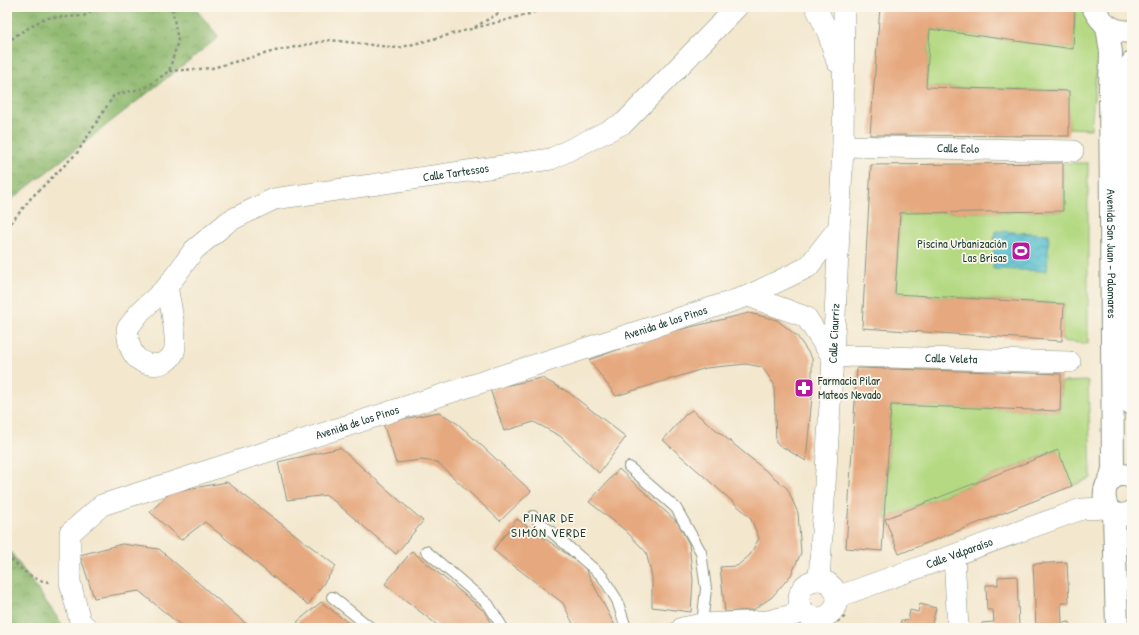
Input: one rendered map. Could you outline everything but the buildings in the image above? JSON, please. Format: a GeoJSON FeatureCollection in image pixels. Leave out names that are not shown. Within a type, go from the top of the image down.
{"type":"FeatureCollection","features":[{"type":"Feature","properties":{"kind":"street","name":"Calle Ciaurriz"},"geometry":{"type":"LineString","coordinates":[[816,7],[828,33],[843,86]]}},
{"type":"Feature","properties":{"kind":"street","name":"Calle Ciaurriz"},"geometry":{"type":"LineString","coordinates":[[819,580],[833,358],[843,146],[844,7]]}},
{"type":"Feature","properties":{"kind":"street"},"geometry":{"type":"LineString","coordinates":[[1093,7],[1101,20],[1115,31],[1132,31]]}},
{"type":"Feature","properties":{"kind":"street","name":"Calle Tartessos"},"geometry":{"type":"LineString","coordinates":[[168,287],[194,250],[229,221],[274,199],[551,159],[624,123],[736,11]]}},
{"type":"Feature","properties":{"kind":"street","name":"Avenida San Juan - Palomares"},"geometry":{"type":"LineString","coordinates":[[1107,26],[1111,52],[1112,469],[1117,628]]}},
{"type":"Feature","properties":{"kind":"street","name":"Avenida San Juan - Palomares"},"geometry":{"type":"LineString","coordinates":[[1132,63],[1125,88],[1132,404]]}},
{"type":"Feature","properties":{"kind":"street","name":"Calle Eolo"},"geometry":{"type":"LineString","coordinates":[[843,146],[1073,151]]}},
{"type":"Feature","properties":{"kind":"street","name":"Avenida de los Pinos"},"geometry":{"type":"LineString","coordinates":[[87,628],[80,621],[70,582],[70,533],[102,505],[748,296],[808,267],[839,227]]}},
{"type":"Feature","properties":{"kind":"street"},"geometry":{"type":"LineString","coordinates":[[748,296],[806,317],[833,358]]}},
{"type":"Feature","properties":{"kind":"street","name":"Calle Veleta"},"geometry":{"type":"LineString","coordinates":[[833,358],[850,356],[1070,362]]}},
{"type":"Feature","properties":{"kind":"street"},"geometry":{"type":"LineString","coordinates":[[1114,501],[1116,477],[1122,475],[1132,477]]}},
{"type":"Feature","properties":{"kind":"street","name":"Calle Valparaíso"},"geometry":{"type":"LineString","coordinates":[[837,597],[1082,509],[1114,501]]}},
{"type":"Feature","properties":{"kind":"street"},"geometry":{"type":"LineString","coordinates":[[954,556],[958,628]]}},
{"type":"Feature","properties":{"kind":"street"},"geometry":{"type":"LineString","coordinates":[[692,626],[812,619],[824,617],[834,610],[837,604],[837,597],[836,591],[830,584],[819,580],[807,584],[801,593],[800,606],[812,619]]}},
{"type":"Feature","properties":{"kind":"lane"},"geometry":{"type":"LineString","coordinates":[[629,467],[676,508],[701,552],[706,589],[692,626]]}},
{"type":"Feature","properties":{"kind":"lane"},"geometry":{"type":"LineString","coordinates":[[533,516],[602,576],[617,600],[626,628]]}},
{"type":"Feature","properties":{"kind":"lane"},"geometry":{"type":"LineString","coordinates":[[426,552],[488,604],[503,628]]}},
{"type":"Feature","properties":{"kind":"lane"},"geometry":{"type":"LineString","coordinates":[[332,597],[371,628]]}},
{"type":"Feature","properties":{"kind":"path"},"geometry":{"type":"LineString","coordinates":[[7,43],[15,36],[45,18],[84,16],[96,7]]}},
{"type":"Feature","properties":{"kind":"path"},"geometry":{"type":"LineString","coordinates":[[169,70],[178,41],[172,7]]}},
{"type":"Feature","properties":{"kind":"path"},"geometry":{"type":"LineString","coordinates":[[473,29],[509,7]]}},
{"type":"Feature","properties":{"kind":"path"},"geometry":{"type":"LineString","coordinates":[[7,228],[31,198],[77,153],[114,95],[145,88],[169,70],[212,68],[275,51],[330,40],[398,48],[529,14],[545,7]]}},
{"type":"Feature","properties":{"kind":"path"},"geometry":{"type":"LineString","coordinates":[[7,555],[25,573],[44,581],[70,582]]}},
{"type":"Feature","properties":{"kind":"green space"},"geometry":{"type":"Polygon","coordinates":[[[7,7],[194,7],[219,37],[7,203],[7,7]]]}},
{"type":"Feature","properties":{"kind":"green space"},"geometry":{"type":"Polygon","coordinates":[[[1075,7],[1086,7],[1100,35],[1091,129],[1069,128],[1068,91],[926,87],[930,29],[1073,49],[1075,7]]]}},
{"type":"Feature","properties":{"kind":"green space"},"geometry":{"type":"Polygon","coordinates":[[[1063,163],[1088,163],[1088,344],[1062,341],[1064,304],[895,294],[900,213],[1063,211],[1063,163]]]}},
{"type":"Feature","properties":{"kind":"green space"},"geometry":{"type":"Polygon","coordinates":[[[1088,381],[1091,478],[1072,486],[1057,450],[885,519],[891,405],[1060,411],[1061,382],[1088,381]]]}},
{"type":"Feature","properties":{"kind":"green space"},"geometry":{"type":"Polygon","coordinates":[[[7,547],[65,628],[7,628],[7,547]]]}},
{"type":"Feature","properties":{"kind":"water","name":"Piscina Urbanización Las Brisas"},"geometry":{"type":"Polygon","coordinates":[[[995,231],[1049,234],[1047,271],[993,269],[995,231]]]}},
{"type":"Feature","properties":{"kind":"place","name":"Piscina Urbanización Las Brisas"},"geometry":{"type":"Point","coordinates":[1021,251]}},
{"type":"Feature","properties":{"kind":"place","name":"Farmacia Pilar Mateos Nevado"},"geometry":{"type":"Point","coordinates":[804,388]}},
{"type":"Feature","properties":{"kind":"district","name":"PINAR DE SIMÓN VERDE"},"geometry":{"type":"Point","coordinates":[549,524]}}]}
